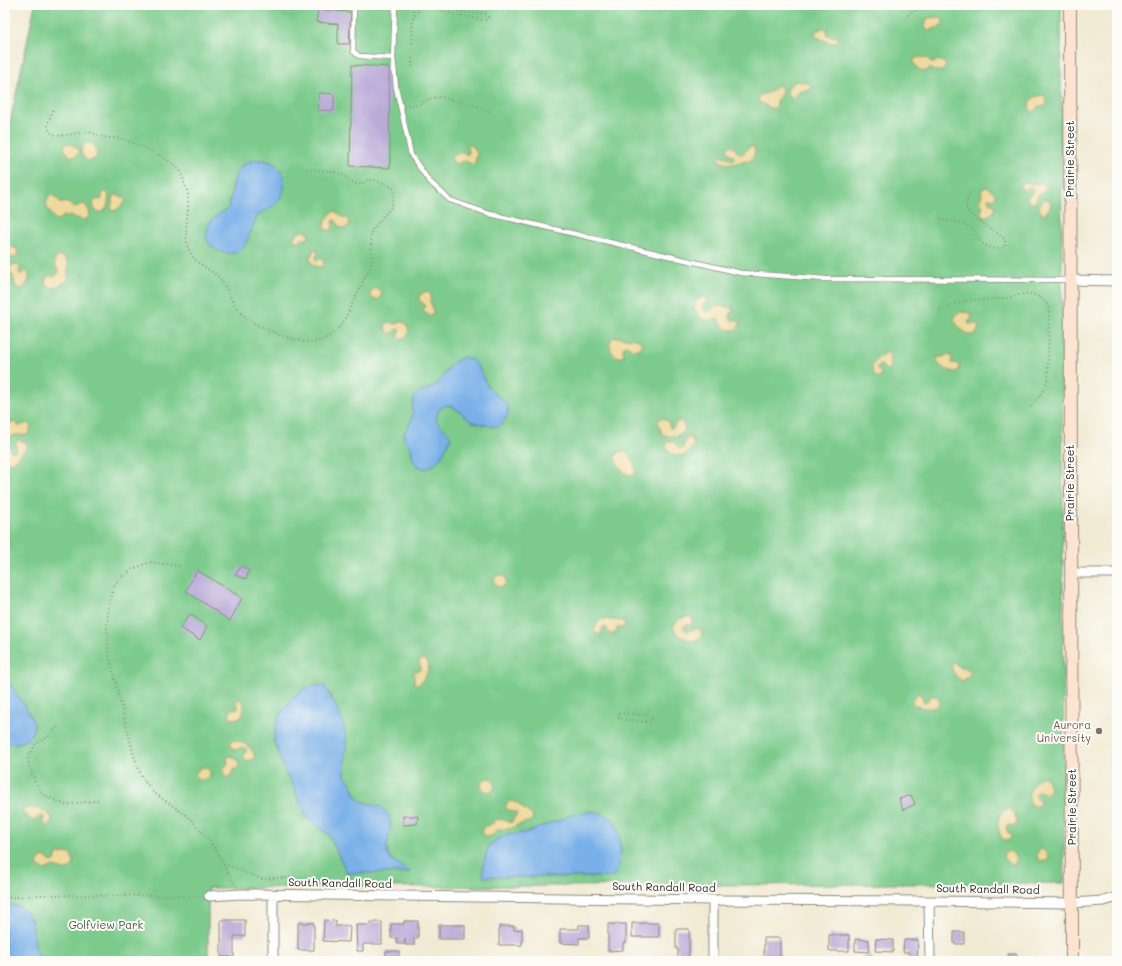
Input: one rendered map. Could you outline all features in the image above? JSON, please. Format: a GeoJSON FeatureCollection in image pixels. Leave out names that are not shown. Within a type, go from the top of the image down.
{"type":"FeatureCollection","features":[{"type":"Feature","properties":{"kind":"street","name":"Prairie Street"},"geometry":{"type":"LineString","coordinates":[[1070,5],[1072,961]]}},
{"type":"Feature","properties":{"kind":"street"},"geometry":{"type":"LineString","coordinates":[[1070,280],[1117,281]]}},
{"type":"Feature","properties":{"kind":"street"},"geometry":{"type":"LineString","coordinates":[[1070,573],[1117,573]]}},
{"type":"Feature","properties":{"kind":"street","name":"South Randall Road"},"geometry":{"type":"LineString","coordinates":[[209,896],[240,894],[713,900],[929,900],[1072,902],[1104,901],[1117,897]]}},
{"type":"Feature","properties":{"kind":"street"},"geometry":{"type":"LineString","coordinates":[[273,895],[273,961]]}},
{"type":"Feature","properties":{"kind":"street"},"geometry":{"type":"LineString","coordinates":[[713,900],[713,961]]}},
{"type":"Feature","properties":{"kind":"street"},"geometry":{"type":"LineString","coordinates":[[929,900],[930,961]]}},
{"type":"Feature","properties":{"kind":"lane"},"geometry":{"type":"LineString","coordinates":[[354,5],[353,51],[358,56],[393,58]]}},
{"type":"Feature","properties":{"kind":"lane"},"geometry":{"type":"LineString","coordinates":[[395,5],[393,58],[396,88],[406,127],[411,155],[429,181],[450,200],[490,214],[741,273],[826,279],[1070,280]]}},
{"type":"Feature","properties":{"kind":"path"},"geometry":{"type":"LineString","coordinates":[[5,23],[9,5]]}},
{"type":"Feature","properties":{"kind":"path"},"geometry":{"type":"LineString","coordinates":[[412,67],[412,33],[415,5]]}},
{"type":"Feature","properties":{"kind":"path"},"geometry":{"type":"LineString","coordinates":[[413,19],[420,8],[428,6],[456,15],[485,20],[488,18],[486,14],[450,10],[447,9],[447,5]]}},
{"type":"Feature","properties":{"kind":"path"},"geometry":{"type":"LineString","coordinates":[[908,16],[921,5]]}},
{"type":"Feature","properties":{"kind":"path"},"geometry":{"type":"LineString","coordinates":[[406,106],[417,105],[432,98],[440,97],[490,111]]}},
{"type":"Feature","properties":{"kind":"path"},"geometry":{"type":"LineString","coordinates":[[53,110],[48,126],[49,131],[57,136],[88,132],[104,137],[122,139],[152,151],[178,168],[183,178],[188,197],[186,231],[188,248],[191,254],[202,266],[219,277],[239,311],[248,320],[276,333],[308,342],[315,342],[330,336],[337,331],[343,323],[372,263],[370,245],[371,231],[392,206],[394,195],[393,188],[386,184],[366,181],[358,184],[353,183],[342,175],[332,172],[306,169]]}},
{"type":"Feature","properties":{"kind":"path"},"geometry":{"type":"LineString","coordinates":[[940,219],[966,225],[972,228],[981,242],[989,247],[998,249],[1005,246],[1005,240],[1002,236],[978,221],[966,209],[967,200],[971,191]]}},
{"type":"Feature","properties":{"kind":"path"},"geometry":{"type":"LineString","coordinates":[[940,310],[967,301],[1007,298],[1023,294],[1032,294],[1046,302],[1049,309],[1048,378],[1045,388],[1030,408]]}},
{"type":"Feature","properties":{"kind":"path"},"geometry":{"type":"LineString","coordinates":[[179,566],[150,562],[133,569],[120,578],[113,587],[109,604],[107,628],[109,654],[134,756],[142,778],[153,792],[190,818],[210,841],[240,894]]}},
{"type":"Feature","properties":{"kind":"path"},"geometry":{"type":"LineString","coordinates":[[619,713],[652,716],[652,721],[648,722],[619,718],[618,716],[619,713]]}},
{"type":"Feature","properties":{"kind":"path"},"geometry":{"type":"LineString","coordinates":[[57,727],[48,737],[36,743],[28,758],[29,766],[36,784],[44,795],[66,805],[99,800]]}},
{"type":"Feature","properties":{"kind":"path"},"geometry":{"type":"LineString","coordinates":[[223,863],[262,879],[290,878],[307,880]]}},
{"type":"Feature","properties":{"kind":"path"},"geometry":{"type":"LineString","coordinates":[[5,898],[40,895],[209,896]]}},
{"type":"Feature","properties":{"kind":"green space","name":"Golfview Park"},"geometry":{"type":"Polygon","coordinates":[[[35,5],[1061,5],[1064,883],[208,888],[208,961],[5,961],[5,146],[35,5]]]}},
{"type":"Feature","properties":{"kind":"sand"},"geometry":{"type":"Polygon","coordinates":[[[940,17],[943,21],[942,26],[927,31],[925,26],[927,18],[940,17]]]}},
{"type":"Feature","properties":{"kind":"sand"},"geometry":{"type":"Polygon","coordinates":[[[822,28],[827,28],[827,35],[839,38],[836,42],[831,43],[815,34],[815,32],[822,28]]]}},
{"type":"Feature","properties":{"kind":"sand"},"geometry":{"type":"Polygon","coordinates":[[[921,57],[929,59],[934,63],[938,60],[945,63],[945,68],[941,71],[934,71],[929,68],[926,71],[920,71],[913,62],[914,59],[921,57]]]}},
{"type":"Feature","properties":{"kind":"sand"},"geometry":{"type":"Polygon","coordinates":[[[798,81],[809,83],[811,86],[810,90],[800,91],[793,98],[789,97],[787,91],[789,87],[798,81]]]}},
{"type":"Feature","properties":{"kind":"sand"},"geometry":{"type":"Polygon","coordinates":[[[778,85],[780,86],[782,92],[776,100],[777,106],[775,108],[770,108],[759,102],[759,96],[770,92],[778,85]]]}},
{"type":"Feature","properties":{"kind":"sand"},"geometry":{"type":"Polygon","coordinates":[[[1042,95],[1046,97],[1047,103],[1044,106],[1039,106],[1034,112],[1031,111],[1029,108],[1030,102],[1035,97],[1042,95]]]}},
{"type":"Feature","properties":{"kind":"sand"},"geometry":{"type":"Polygon","coordinates":[[[88,143],[93,144],[96,152],[96,158],[89,161],[82,155],[81,152],[83,147],[88,143]]]}},
{"type":"Feature","properties":{"kind":"sand"},"geometry":{"type":"Polygon","coordinates":[[[66,144],[72,144],[78,149],[79,153],[75,157],[70,156],[65,150],[64,146],[66,144]]]}},
{"type":"Feature","properties":{"kind":"sand"},"geometry":{"type":"Polygon","coordinates":[[[468,145],[473,146],[477,153],[475,163],[473,165],[462,161],[454,164],[451,158],[461,151],[467,155],[469,152],[467,150],[468,145]]]}},
{"type":"Feature","properties":{"kind":"sand"},"geometry":{"type":"Polygon","coordinates":[[[730,146],[735,148],[741,154],[750,146],[754,147],[755,151],[753,157],[749,161],[730,164],[719,161],[719,157],[722,156],[731,160],[734,159],[734,157],[727,151],[730,146]]]}},
{"type":"Feature","properties":{"kind":"sand"},"geometry":{"type":"Polygon","coordinates":[[[1025,182],[1032,184],[1041,183],[1046,188],[1043,193],[1038,195],[1035,203],[1030,203],[1027,197],[1032,193],[1033,189],[1031,187],[1022,190],[1020,185],[1025,182]]]}},
{"type":"Feature","properties":{"kind":"sand"},"geometry":{"type":"Polygon","coordinates":[[[986,187],[995,194],[996,197],[993,199],[988,198],[989,202],[996,206],[992,213],[984,216],[981,214],[983,207],[980,200],[982,196],[981,190],[986,187]]]}},
{"type":"Feature","properties":{"kind":"sand"},"geometry":{"type":"Polygon","coordinates":[[[104,192],[109,195],[107,208],[102,212],[97,212],[94,208],[93,202],[95,200],[102,199],[102,194],[104,192]]]}},
{"type":"Feature","properties":{"kind":"sand"},"geometry":{"type":"Polygon","coordinates":[[[51,195],[60,202],[68,203],[73,207],[83,204],[86,205],[90,213],[88,218],[83,220],[65,215],[56,220],[47,207],[48,197],[51,195]]]}},
{"type":"Feature","properties":{"kind":"sand"},"geometry":{"type":"Polygon","coordinates":[[[116,195],[123,197],[126,201],[114,211],[111,208],[111,205],[114,196],[116,195]]]}},
{"type":"Feature","properties":{"kind":"sand"},"geometry":{"type":"Polygon","coordinates":[[[1045,199],[1048,199],[1051,203],[1046,213],[1043,214],[1040,211],[1039,206],[1045,199]]]}},
{"type":"Feature","properties":{"kind":"sand"},"geometry":{"type":"Polygon","coordinates":[[[335,211],[342,217],[349,220],[349,226],[346,228],[339,227],[337,222],[334,220],[332,230],[327,230],[324,228],[325,223],[329,216],[335,211]]]}},
{"type":"Feature","properties":{"kind":"sand"},"geometry":{"type":"Polygon","coordinates":[[[302,231],[307,231],[309,236],[308,239],[302,239],[298,242],[294,240],[294,236],[302,231]]]}},
{"type":"Feature","properties":{"kind":"sand"},"geometry":{"type":"Polygon","coordinates":[[[10,246],[17,249],[18,252],[17,256],[14,258],[9,256],[7,253],[8,247],[10,246]]]}},
{"type":"Feature","properties":{"kind":"sand"},"geometry":{"type":"Polygon","coordinates":[[[316,249],[318,253],[316,260],[323,260],[324,265],[321,267],[315,266],[309,259],[316,249]]]}},
{"type":"Feature","properties":{"kind":"sand"},"geometry":{"type":"Polygon","coordinates":[[[60,256],[64,257],[68,263],[68,280],[59,286],[50,288],[45,283],[47,276],[55,276],[58,274],[58,270],[54,262],[60,256]]]}},
{"type":"Feature","properties":{"kind":"sand"},"geometry":{"type":"Polygon","coordinates":[[[16,264],[20,267],[20,274],[27,271],[29,276],[28,282],[24,287],[19,289],[15,285],[13,276],[9,270],[12,265],[16,264]]]}},
{"type":"Feature","properties":{"kind":"sand"},"geometry":{"type":"Polygon","coordinates":[[[376,288],[380,290],[382,294],[380,298],[376,300],[372,298],[370,294],[372,290],[376,288]]]}},
{"type":"Feature","properties":{"kind":"sand"},"geometry":{"type":"Polygon","coordinates":[[[426,291],[431,295],[430,302],[433,308],[433,314],[429,315],[424,312],[423,310],[425,305],[419,300],[419,296],[426,291]]]}},
{"type":"Feature","properties":{"kind":"sand"},"geometry":{"type":"Polygon","coordinates":[[[706,297],[708,300],[702,307],[705,311],[711,310],[715,306],[730,307],[733,310],[730,315],[730,319],[740,322],[740,325],[736,330],[726,329],[718,319],[710,321],[701,318],[694,308],[696,301],[706,297]]]}},
{"type":"Feature","properties":{"kind":"sand"},"geometry":{"type":"Polygon","coordinates":[[[960,312],[971,313],[971,319],[968,322],[969,324],[976,323],[979,326],[977,333],[971,335],[963,331],[958,326],[954,319],[960,312]]]}},
{"type":"Feature","properties":{"kind":"sand"},"geometry":{"type":"Polygon","coordinates":[[[389,322],[397,324],[404,322],[408,328],[407,336],[405,338],[399,338],[398,336],[400,330],[397,329],[391,334],[388,333],[385,327],[389,322]]]}},
{"type":"Feature","properties":{"kind":"sand"},"geometry":{"type":"Polygon","coordinates":[[[614,337],[637,339],[640,341],[642,346],[641,348],[633,350],[627,345],[623,349],[624,356],[620,357],[614,354],[610,348],[611,340],[614,337]]]}},
{"type":"Feature","properties":{"kind":"sand"},"geometry":{"type":"Polygon","coordinates":[[[887,352],[890,354],[890,368],[886,370],[881,365],[878,366],[876,368],[880,371],[881,377],[877,378],[873,373],[872,366],[878,358],[887,352]]]}},
{"type":"Feature","properties":{"kind":"sand"},"geometry":{"type":"Polygon","coordinates":[[[949,355],[952,357],[952,363],[958,364],[959,369],[957,372],[945,369],[936,360],[937,358],[949,355]]]}},
{"type":"Feature","properties":{"kind":"sand"},"geometry":{"type":"Polygon","coordinates":[[[662,418],[668,421],[670,428],[673,428],[677,422],[680,421],[683,423],[685,430],[674,436],[662,434],[658,423],[659,419],[662,418]]]}},
{"type":"Feature","properties":{"kind":"sand"},"geometry":{"type":"Polygon","coordinates":[[[12,422],[17,423],[18,426],[28,423],[31,427],[30,431],[27,435],[15,435],[5,439],[5,428],[12,422]]]}},
{"type":"Feature","properties":{"kind":"sand"},"geometry":{"type":"Polygon","coordinates":[[[689,437],[694,441],[693,447],[686,454],[676,455],[672,454],[668,450],[666,445],[667,442],[671,441],[680,449],[683,449],[685,440],[689,437]]]}},
{"type":"Feature","properties":{"kind":"sand"},"geometry":{"type":"Polygon","coordinates":[[[17,440],[26,442],[27,447],[14,462],[9,463],[5,459],[5,445],[8,445],[11,451],[16,451],[17,440]]]}},
{"type":"Feature","properties":{"kind":"sand"},"geometry":{"type":"Polygon","coordinates":[[[622,451],[631,456],[635,468],[635,475],[625,473],[618,464],[615,457],[622,451]]]}},
{"type":"Feature","properties":{"kind":"sand"},"geometry":{"type":"Polygon","coordinates":[[[498,575],[502,575],[506,581],[502,587],[498,587],[494,583],[494,579],[498,575]]]}},
{"type":"Feature","properties":{"kind":"sand"},"geometry":{"type":"Polygon","coordinates":[[[690,616],[693,621],[691,624],[684,626],[685,630],[688,631],[700,628],[702,634],[700,638],[693,641],[683,638],[675,632],[673,626],[681,618],[690,616]]]}},
{"type":"Feature","properties":{"kind":"sand"},"geometry":{"type":"Polygon","coordinates":[[[602,619],[623,621],[625,624],[624,627],[618,627],[614,634],[609,634],[606,627],[602,628],[602,634],[595,633],[598,623],[602,619]]]}},
{"type":"Feature","properties":{"kind":"sand"},"geometry":{"type":"Polygon","coordinates":[[[425,659],[428,665],[427,672],[418,685],[415,684],[415,670],[418,671],[421,669],[419,662],[420,660],[425,659]]]}},
{"type":"Feature","properties":{"kind":"sand"},"geometry":{"type":"Polygon","coordinates":[[[952,663],[956,663],[962,669],[966,668],[969,670],[970,674],[962,681],[953,671],[952,663]]]}},
{"type":"Feature","properties":{"kind":"sand"},"geometry":{"type":"Polygon","coordinates":[[[917,694],[922,696],[923,702],[927,701],[930,696],[936,696],[940,700],[939,704],[931,708],[924,708],[914,705],[912,703],[917,694]]]}},
{"type":"Feature","properties":{"kind":"sand"},"geometry":{"type":"Polygon","coordinates":[[[240,699],[244,705],[242,717],[231,719],[229,716],[230,712],[232,709],[239,708],[236,702],[240,699]]]}},
{"type":"Feature","properties":{"kind":"sand"},"geometry":{"type":"Polygon","coordinates":[[[233,740],[243,743],[249,747],[255,756],[246,761],[244,759],[244,754],[247,750],[241,747],[234,750],[230,744],[233,740]]]}},
{"type":"Feature","properties":{"kind":"sand"},"geometry":{"type":"Polygon","coordinates":[[[229,756],[237,759],[239,767],[234,770],[230,777],[225,777],[224,769],[228,764],[227,759],[229,756]]]}},
{"type":"Feature","properties":{"kind":"sand"},"geometry":{"type":"Polygon","coordinates":[[[205,767],[210,771],[209,777],[199,780],[196,778],[195,774],[200,768],[205,767]]]}},
{"type":"Feature","properties":{"kind":"sand"},"geometry":{"type":"Polygon","coordinates":[[[1042,776],[1047,779],[1050,789],[1046,795],[1040,791],[1037,792],[1035,795],[1040,802],[1039,806],[1032,806],[1029,798],[1030,790],[1032,785],[1042,776]]]}},
{"type":"Feature","properties":{"kind":"sand"},"geometry":{"type":"Polygon","coordinates":[[[485,778],[491,778],[495,782],[495,788],[491,792],[485,792],[481,788],[481,782],[485,778]]]}},
{"type":"Feature","properties":{"kind":"sand"},"geometry":{"type":"Polygon","coordinates":[[[510,801],[517,803],[531,814],[533,817],[531,821],[517,825],[511,829],[498,829],[491,836],[487,837],[484,835],[482,830],[483,827],[490,825],[497,819],[511,823],[517,813],[506,809],[506,804],[510,801]]]}},
{"type":"Feature","properties":{"kind":"sand"},"geometry":{"type":"Polygon","coordinates":[[[25,808],[42,810],[49,814],[52,821],[47,826],[43,824],[44,817],[42,815],[34,821],[24,815],[23,811],[25,808]]]}},
{"type":"Feature","properties":{"kind":"sand"},"geometry":{"type":"Polygon","coordinates":[[[1006,809],[1010,809],[1015,814],[1017,825],[1008,825],[1006,829],[1011,836],[1011,839],[1006,841],[1001,837],[998,822],[1000,814],[1006,809]]]}},
{"type":"Feature","properties":{"kind":"sand"},"geometry":{"type":"Polygon","coordinates":[[[1041,849],[1048,856],[1048,860],[1041,862],[1038,859],[1037,855],[1041,849]]]}},
{"type":"Feature","properties":{"kind":"sand"},"geometry":{"type":"Polygon","coordinates":[[[1009,851],[1012,852],[1016,859],[1013,865],[1007,862],[1003,857],[1004,853],[1009,851]]]}},
{"type":"Feature","properties":{"kind":"sand"},"geometry":{"type":"Polygon","coordinates":[[[64,853],[71,854],[74,863],[69,869],[64,870],[50,867],[44,870],[37,866],[41,858],[45,857],[51,862],[55,861],[57,855],[64,853]]]}},
{"type":"Feature","properties":{"kind":"water"},"geometry":{"type":"Polygon","coordinates":[[[256,160],[271,162],[277,166],[284,177],[285,183],[283,191],[276,204],[258,215],[244,247],[233,253],[225,253],[213,248],[208,242],[206,235],[209,225],[217,215],[226,210],[229,206],[234,180],[241,166],[245,163],[256,160]]]}},
{"type":"Feature","properties":{"kind":"water"},"geometry":{"type":"Polygon","coordinates":[[[464,357],[470,359],[478,366],[487,385],[505,402],[508,408],[507,416],[499,427],[489,426],[471,421],[453,407],[445,405],[439,410],[436,418],[438,423],[451,437],[447,447],[442,456],[431,466],[426,469],[417,466],[412,456],[411,448],[403,438],[412,418],[414,399],[419,393],[436,384],[453,363],[464,357]]]}},
{"type":"Feature","properties":{"kind":"water"},"geometry":{"type":"Polygon","coordinates":[[[5,675],[33,722],[34,728],[31,735],[27,740],[21,742],[5,743],[5,675]]]}},
{"type":"Feature","properties":{"kind":"water"},"geometry":{"type":"Polygon","coordinates":[[[316,685],[324,686],[332,698],[342,720],[346,741],[345,776],[351,783],[356,796],[360,800],[376,805],[384,809],[387,813],[390,819],[390,831],[387,848],[388,853],[390,858],[410,872],[347,873],[329,835],[306,816],[293,785],[286,774],[274,741],[275,727],[283,710],[296,695],[304,688],[316,685]]]}},
{"type":"Feature","properties":{"kind":"water"},"geometry":{"type":"Polygon","coordinates":[[[592,811],[609,817],[616,825],[621,853],[616,874],[609,877],[483,877],[483,864],[489,845],[497,839],[507,835],[528,832],[571,815],[592,811]]]}},
{"type":"Feature","properties":{"kind":"water"},"geometry":{"type":"Polygon","coordinates":[[[5,905],[20,907],[26,912],[32,922],[35,947],[39,956],[46,961],[5,961],[5,905]]]}},
{"type":"Feature","properties":{"kind":"building"},"geometry":{"type":"Polygon","coordinates":[[[318,10],[351,12],[349,44],[338,44],[338,24],[316,22],[318,10]]]}},
{"type":"Feature","properties":{"kind":"building"},"geometry":{"type":"Polygon","coordinates":[[[352,65],[389,67],[390,168],[350,166],[352,65]]]}},
{"type":"Feature","properties":{"kind":"building"},"geometry":{"type":"Polygon","coordinates":[[[319,93],[334,94],[334,111],[318,110],[319,93]]]}},
{"type":"Feature","properties":{"kind":"building"},"geometry":{"type":"Polygon","coordinates":[[[241,566],[249,570],[246,579],[235,575],[241,566]]]}},
{"type":"Feature","properties":{"kind":"building"},"geometry":{"type":"Polygon","coordinates":[[[197,570],[242,598],[230,621],[186,591],[197,570]]]}},
{"type":"Feature","properties":{"kind":"building"},"geometry":{"type":"Polygon","coordinates":[[[190,614],[207,626],[200,640],[180,628],[190,614]]]}},
{"type":"Feature","properties":{"kind":"building"},"geometry":{"type":"Polygon","coordinates":[[[911,795],[915,804],[903,810],[899,799],[911,795]]]}},
{"type":"Feature","properties":{"kind":"building"},"geometry":{"type":"Polygon","coordinates":[[[403,816],[418,816],[417,824],[403,825],[403,816]]]}},
{"type":"Feature","properties":{"kind":"building"},"geometry":{"type":"Polygon","coordinates":[[[221,920],[245,920],[245,936],[234,936],[234,957],[221,957],[221,920]]]}},
{"type":"Feature","properties":{"kind":"building"},"geometry":{"type":"Polygon","coordinates":[[[324,920],[336,921],[335,926],[350,926],[349,942],[323,941],[324,920]]]}},
{"type":"Feature","properties":{"kind":"building"},"geometry":{"type":"Polygon","coordinates":[[[404,921],[418,921],[418,938],[414,938],[414,945],[405,945],[405,938],[404,944],[397,944],[397,938],[391,938],[391,924],[404,924],[404,921]]]}},
{"type":"Feature","properties":{"kind":"building"},"geometry":{"type":"Polygon","coordinates":[[[371,922],[382,922],[382,944],[363,944],[363,951],[357,951],[356,925],[371,925],[371,922]]]}},
{"type":"Feature","properties":{"kind":"building"},"geometry":{"type":"Polygon","coordinates":[[[298,923],[314,923],[314,950],[298,950],[298,923]]]}},
{"type":"Feature","properties":{"kind":"building"},"geometry":{"type":"Polygon","coordinates":[[[632,923],[659,923],[659,937],[632,937],[632,923]]]}},
{"type":"Feature","properties":{"kind":"building"},"geometry":{"type":"Polygon","coordinates":[[[608,924],[626,924],[626,943],[623,943],[623,950],[608,951],[608,924]]]}},
{"type":"Feature","properties":{"kind":"building"},"geometry":{"type":"Polygon","coordinates":[[[439,925],[465,925],[465,939],[439,939],[439,925]]]}},
{"type":"Feature","properties":{"kind":"building"},"geometry":{"type":"Polygon","coordinates":[[[579,925],[589,925],[589,938],[579,938],[579,944],[560,943],[560,929],[579,929],[579,925]]]}},
{"type":"Feature","properties":{"kind":"building"},"geometry":{"type":"Polygon","coordinates":[[[499,926],[514,926],[514,930],[522,929],[522,945],[499,945],[499,926]]]}},
{"type":"Feature","properties":{"kind":"building"},"geometry":{"type":"Polygon","coordinates":[[[676,929],[689,929],[689,961],[678,961],[678,949],[676,949],[676,929]]]}},
{"type":"Feature","properties":{"kind":"building"},"geometry":{"type":"Polygon","coordinates":[[[954,932],[964,932],[964,944],[954,944],[954,932]]]}},
{"type":"Feature","properties":{"kind":"building"},"geometry":{"type":"Polygon","coordinates":[[[829,935],[849,935],[849,951],[829,951],[829,935]]]}},
{"type":"Feature","properties":{"kind":"building"},"geometry":{"type":"Polygon","coordinates":[[[764,938],[780,938],[780,956],[764,956],[764,938]]]}},
{"type":"Feature","properties":{"kind":"building"},"geometry":{"type":"Polygon","coordinates":[[[855,939],[869,940],[869,952],[855,951],[855,939]]]}},
{"type":"Feature","properties":{"kind":"building"},"geometry":{"type":"Polygon","coordinates":[[[876,939],[893,940],[893,952],[875,951],[876,939]]]}},
{"type":"Feature","properties":{"kind":"building"},"geometry":{"type":"Polygon","coordinates":[[[904,940],[918,940],[917,961],[908,961],[909,952],[903,952],[904,940]]]}},
{"type":"Feature","properties":{"kind":"building"},"geometry":{"type":"Polygon","coordinates":[[[386,951],[399,951],[399,961],[386,961],[386,951]]]}},
{"type":"Feature","properties":{"kind":"building"},"geometry":{"type":"Polygon","coordinates":[[[1009,954],[1017,954],[1016,961],[1009,961],[1009,954]]]}},
{"type":"Feature","properties":{"kind":"building"},"geometry":{"type":"Polygon","coordinates":[[[864,956],[872,956],[872,961],[864,961],[864,956]]]}},
{"type":"Feature","properties":{"kind":"place","name":"Aurora University"},"geometry":{"type":"Point","coordinates":[1099,731]}}]}
